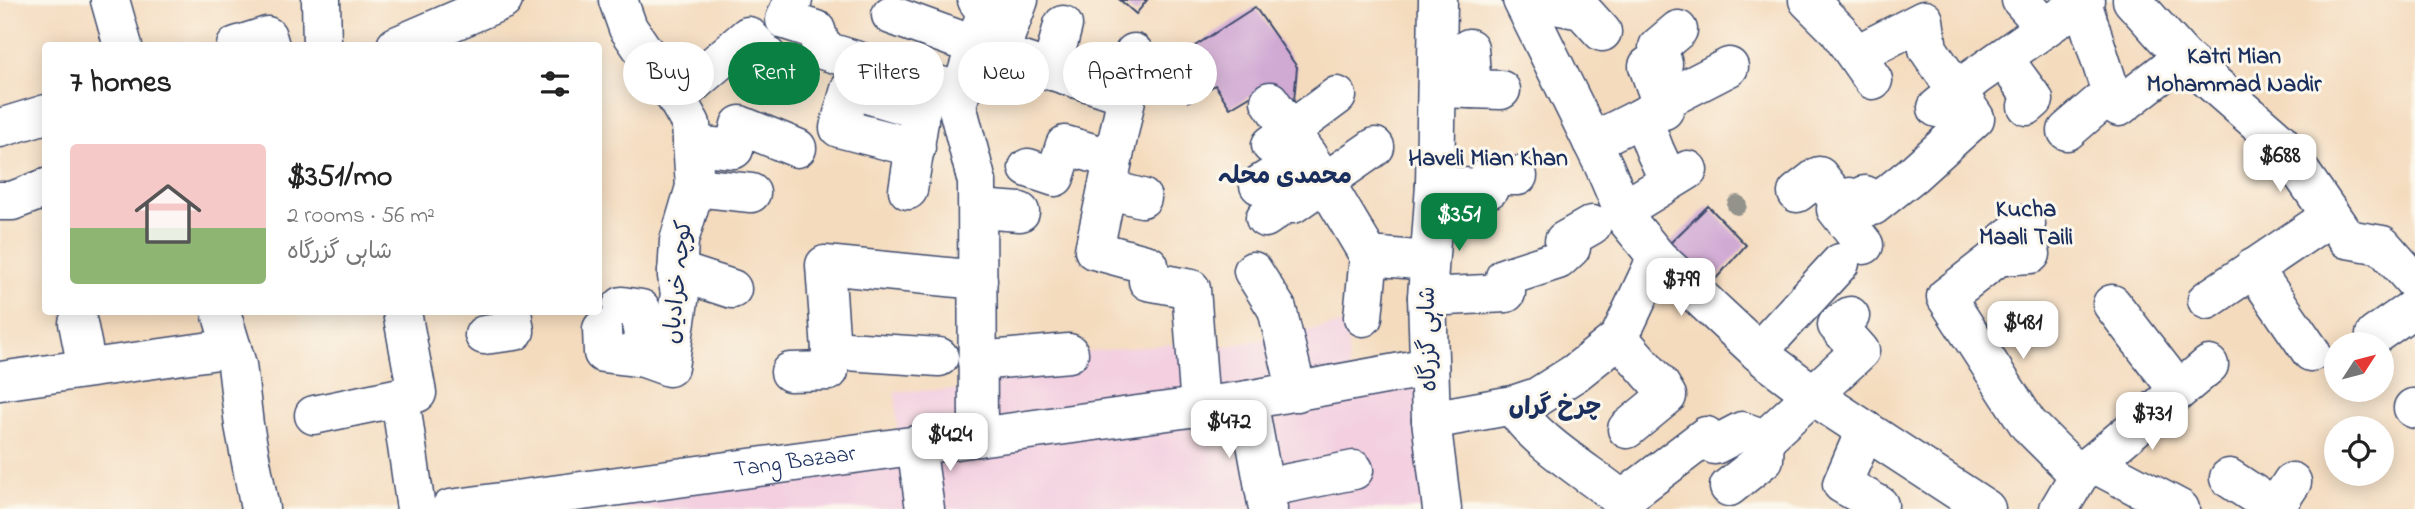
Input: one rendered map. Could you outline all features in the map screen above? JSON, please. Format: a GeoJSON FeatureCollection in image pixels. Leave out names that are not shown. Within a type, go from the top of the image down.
{"type":"FeatureCollection","features":[{"type":"Feature","properties":{"kind":"street"},"geometry":{"type":"LineString","coordinates":[[110,0],[122,42]]}},
{"type":"Feature","properties":{"kind":"street"},"geometry":{"type":"LineString","coordinates":[[321,0],[322,42]]}},
{"type":"Feature","properties":{"kind":"street","name":"کوچہ خرادیاں"},"geometry":{"type":"LineString","coordinates":[[618,0],[628,29],[637,42]]}},
{"type":"Feature","properties":{"kind":"street"},"geometry":{"type":"LineString","coordinates":[[793,0],[785,20],[816,30],[822,50],[834,55]]}},
{"type":"Feature","properties":{"kind":"street"},"geometry":{"type":"LineString","coordinates":[[977,0],[986,12],[988,42]]}},
{"type":"Feature","properties":{"kind":"street"},"geometry":{"type":"LineString","coordinates":[[993,42],[1020,0]]}},
{"type":"Feature","properties":{"kind":"street","name":"شاہی گزرگاہ"},"geometry":{"type":"LineString","coordinates":[[1438,0],[1471,89],[1436,185],[1428,279],[1431,420],[1442,509]]}},
{"type":"Feature","properties":{"kind":"street"},"geometry":{"type":"LineString","coordinates":[[1522,0],[1592,142],[1607,218]]}},
{"type":"Feature","properties":{"kind":"street"},"geometry":{"type":"LineString","coordinates":[[1528,0],[1582,10],[1602,32]]}},
{"type":"Feature","properties":{"kind":"street"},"geometry":{"type":"LineString","coordinates":[[1808,0],[1838,30],[1865,67],[1925,10]]}},
{"type":"Feature","properties":{"kind":"street"},"geometry":{"type":"LineString","coordinates":[[1920,82],[1937,108],[2003,58],[2033,14],[2083,1],[2111,93],[2119,107],[2183,57]]}},
{"type":"Feature","properties":{"kind":"street"},"geometry":{"type":"LineString","coordinates":[[411,42],[494,2]]}},
{"type":"Feature","properties":{"kind":"street"},"geometry":{"type":"LineString","coordinates":[[2137,2],[2183,57],[2280,142],[2347,239],[2382,245],[2407,259]]}},
{"type":"Feature","properties":{"kind":"street"},"geometry":{"type":"LineString","coordinates":[[1758,352],[1852,254],[1836,209],[1850,198],[1854,203],[1865,195],[1873,206],[1975,118],[1928,49],[1925,10]]}},
{"type":"Feature","properties":{"kind":"street"},"geometry":{"type":"LineString","coordinates":[[891,15],[966,42]]}},
{"type":"Feature","properties":{"kind":"street"},"geometry":{"type":"LineString","coordinates":[[1063,25],[1051,71],[1063,75]]}},
{"type":"Feature","properties":{"kind":"street"},"geometry":{"type":"LineString","coordinates":[[1270,101],[1299,153],[1369,256],[1428,279],[1506,293],[1506,277],[1558,260],[1572,248],[1564,241],[1679,175],[1655,151],[1648,66],[1663,64],[1658,47],[1678,30]]}},
{"type":"Feature","properties":{"kind":"street"},"geometry":{"type":"LineString","coordinates":[[248,42],[267,36],[269,42]]}},
{"type":"Feature","properties":{"kind":"street"},"geometry":{"type":"LineString","coordinates":[[1469,48],[1471,89]]}},
{"type":"Feature","properties":{"kind":"street"},"geometry":{"type":"LineString","coordinates":[[714,65],[728,53]]}},
{"type":"Feature","properties":{"kind":"street"},"geometry":{"type":"LineString","coordinates":[[2003,58],[2034,100],[2027,106]]}},
{"type":"Feature","properties":{"kind":"street"},"geometry":{"type":"LineString","coordinates":[[1592,142],[1729,67]]}},
{"type":"Feature","properties":{"kind":"street"},"geometry":{"type":"LineString","coordinates":[[2067,131],[2111,93]]}},
{"type":"Feature","properties":{"kind":"street"},"geometry":{"type":"LineString","coordinates":[[1262,202],[1289,201],[1293,204],[1299,153],[1337,96]]}},
{"type":"Feature","properties":{"kind":"street"},"geometry":{"type":"LineString","coordinates":[[958,102],[977,182],[978,437]]}},
{"type":"Feature","properties":{"kind":"street","name":"کوچہ خرادیاں"},"geometry":{"type":"LineString","coordinates":[[612,317],[603,353],[644,358],[669,367],[680,294],[677,271],[679,242],[695,187],[691,124],[680,105]]}},
{"type":"Feature","properties":{"kind":"street"},"geometry":{"type":"LineString","coordinates":[[845,105],[839,128],[916,148]]}},
{"type":"Feature","properties":{"kind":"street"},"geometry":{"type":"LineString","coordinates":[[908,190],[922,105]]}},
{"type":"Feature","properties":{"kind":"street"},"geometry":{"type":"LineString","coordinates":[[1127,105],[1121,182],[1094,250],[1149,265],[1148,281],[1191,289],[1200,407]]}},
{"type":"Feature","properties":{"kind":"street"},"geometry":{"type":"LineString","coordinates":[[0,128],[42,115]]}},
{"type":"Feature","properties":{"kind":"street"},"geometry":{"type":"LineString","coordinates":[[692,145],[734,149],[740,125],[797,148]]}},
{"type":"Feature","properties":{"kind":"street"},"geometry":{"type":"LineString","coordinates":[[1028,168],[1055,177],[1065,145],[1121,182]]}},
{"type":"Feature","properties":{"kind":"street"},"geometry":{"type":"LineString","coordinates":[[1299,153],[1375,147]]}},
{"type":"Feature","properties":{"kind":"street"},"geometry":{"type":"LineString","coordinates":[[1436,185],[1489,188],[1488,176],[1518,176]]}},
{"type":"Feature","properties":{"kind":"street"},"geometry":{"type":"LineString","coordinates":[[1797,193],[1819,176],[1841,204]]}},
{"type":"Feature","properties":{"kind":"street"},"geometry":{"type":"LineString","coordinates":[[695,187],[751,193]]}},
{"type":"Feature","properties":{"kind":"street"},"geometry":{"type":"LineString","coordinates":[[0,201],[12,201],[42,190]]}},
{"type":"Feature","properties":{"kind":"street"},"geometry":{"type":"LineString","coordinates":[[978,209],[1020,212]]}},
{"type":"Feature","properties":{"kind":"street"},"geometry":{"type":"LineString","coordinates":[[2207,300],[2331,216]]}},
{"type":"Feature","properties":{"kind":"street"},"geometry":{"type":"LineString","coordinates":[[1607,218],[1627,220],[1657,257],[1758,352],[1813,395],[1986,509]]}},
{"type":"Feature","properties":{"kind":"street"},"geometry":{"type":"LineString","coordinates":[[2021,245],[1999,256],[1947,297],[2009,371],[2028,424],[2086,469],[2180,509]]}},
{"type":"Feature","properties":{"kind":"street"},"geometry":{"type":"LineString","coordinates":[[1363,317],[1369,256]]}},
{"type":"Feature","properties":{"kind":"street"},"geometry":{"type":"LineString","coordinates":[[1431,420],[1513,405],[1537,397],[1575,373],[1619,338],[1657,257]]}},
{"type":"Feature","properties":{"kind":"street"},"geometry":{"type":"LineString","coordinates":[[790,372],[829,371],[831,350],[825,265],[978,281]]}},
{"type":"Feature","properties":{"kind":"street"},"geometry":{"type":"LineString","coordinates":[[2253,268],[2311,352]]}},
{"type":"Feature","properties":{"kind":"street"},"geometry":{"type":"LineString","coordinates":[[677,271],[732,289]]}},
{"type":"Feature","properties":{"kind":"street"},"geometry":{"type":"LineString","coordinates":[[1253,271],[1277,309],[1271,327],[1297,392]]}},
{"type":"Feature","properties":{"kind":"street"},"geometry":{"type":"LineString","coordinates":[[2112,304],[2178,390]]}},
{"type":"Feature","properties":{"kind":"street"},"geometry":{"type":"LineString","coordinates":[[2379,332],[2415,307]]}},
{"type":"Feature","properties":{"kind":"street"},"geometry":{"type":"LineString","coordinates":[[222,315],[237,365],[244,425],[260,509]]}},
{"type":"Feature","properties":{"kind":"street"},"geometry":{"type":"LineString","coordinates":[[314,415],[417,393],[403,315]]}},
{"type":"Feature","properties":{"kind":"street"},"geometry":{"type":"LineString","coordinates":[[1730,488],[1764,459],[1765,439],[1860,351],[1837,326],[1850,316]]}},
{"type":"Feature","properties":{"kind":"street"},"geometry":{"type":"LineString","coordinates":[[78,323],[87,368]]}},
{"type":"Feature","properties":{"kind":"street"},"geometry":{"type":"LineString","coordinates":[[1606,452],[1667,396],[1619,338]]}},
{"type":"Feature","properties":{"kind":"street"},"geometry":{"type":"LineString","coordinates":[[0,381],[232,348]]}},
{"type":"Feature","properties":{"kind":"street"},"geometry":{"type":"LineString","coordinates":[[831,350],[939,357]]}},
{"type":"Feature","properties":{"kind":"street"},"geometry":{"type":"LineString","coordinates":[[977,361],[1069,353]]}},
{"type":"Feature","properties":{"kind":"street"},"geometry":{"type":"LineString","coordinates":[[2059,509],[2086,469],[2209,365]]}},
{"type":"Feature","properties":{"kind":"street","name":"Tang Bazaar"},"geometry":{"type":"LineString","coordinates":[[450,509],[1200,407],[1429,367]]}},
{"type":"Feature","properties":{"kind":"street"},"geometry":{"type":"LineString","coordinates":[[400,397],[416,509]]}},
{"type":"Feature","properties":{"kind":"street"},"geometry":{"type":"LineString","coordinates":[[1248,400],[1266,498],[1354,470]]}},
{"type":"Feature","properties":{"kind":"street"},"geometry":{"type":"LineString","coordinates":[[1513,405],[1527,425],[1606,452]]}},
{"type":"Feature","properties":{"kind":"street"},"geometry":{"type":"LineString","coordinates":[[1866,430],[1842,484],[1879,505]]}},
{"type":"Feature","properties":{"kind":"street"},"geometry":{"type":"LineString","coordinates":[[1606,452],[1622,500],[1706,436],[1715,445],[1742,431],[1765,439]]}},
{"type":"Feature","properties":{"kind":"street"},"geometry":{"type":"LineString","coordinates":[[916,445],[925,509]]}},
{"type":"Feature","properties":{"kind":"street"},"geometry":{"type":"LineString","coordinates":[[2229,478],[2270,497]]}},
{"type":"Feature","properties":{"kind":"shaded area"},"geometry":{"type":"Polygon","coordinates":[[[1346,323],[1350,379],[1429,367],[1442,509],[440,509],[898,443],[895,391],[977,389],[977,361],[1196,342],[1197,352],[1346,323]]]}},
{"type":"Feature","properties":{"kind":"building"},"geometry":{"type":"Polygon","coordinates":[[[1120,0],[1147,0],[1136,14],[1120,0]]]}},
{"type":"Feature","properties":{"kind":"building"},"geometry":{"type":"Polygon","coordinates":[[[1255,7],[1297,67],[1294,101],[1270,119],[1250,96],[1230,108],[1217,88],[1217,42],[1201,42],[1255,7]]]}},
{"type":"Feature","properties":{"kind":"building"},"geometry":{"type":"Polygon","coordinates":[[[1708,206],[1746,245],[1704,292],[1661,252],[1708,206]]]}},
{"type":"Feature","properties":{"kind":"district","name":"Katri Mian Mohammad Nadir"},"geometry":{"type":"Point","coordinates":[2234,71]}},
{"type":"Feature","properties":{"kind":"district","name":"Haveli Mian Khan"},"geometry":{"type":"Point","coordinates":[1488,159]}},
{"type":"Feature","properties":{"kind":"district","name":"محمدی محلہ"},"geometry":{"type":"Point","coordinates":[1285,177]}},
{"type":"Feature","properties":{"kind":"district","name":"Kucha Maali Taili"},"geometry":{"type":"Point","coordinates":[2026,224]}},
{"type":"Feature","properties":{"kind":"district","name":"چرخ گراں"},"geometry":{"type":"Point","coordinates":[1555,408]}}]}
